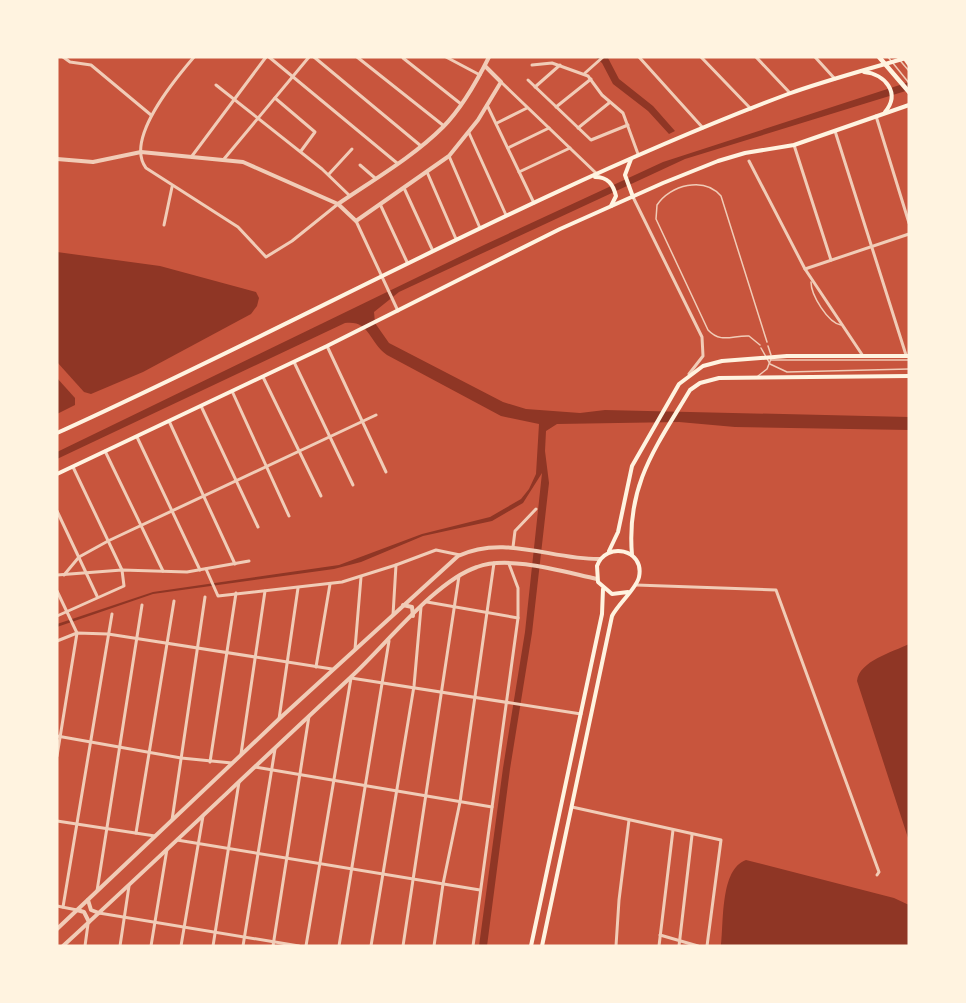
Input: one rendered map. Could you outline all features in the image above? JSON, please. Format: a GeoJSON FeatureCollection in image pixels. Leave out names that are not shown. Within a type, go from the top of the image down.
{"type":"FeatureCollection","features":[{"type":"Feature","properties":{"kind":"main road"},"geometry":{"type":"LineString","coordinates":[[879,57],[909,92]]}},
{"type":"Feature","properties":{"kind":"main road"},"geometry":{"type":"LineString","coordinates":[[57,433],[153,389],[432,249],[599,175],[638,154],[791,93],[835,79],[887,67],[892,62],[904,60]]}},
{"type":"Feature","properties":{"kind":"main road"},"geometry":{"type":"LineString","coordinates":[[862,72],[884,79],[891,90],[891,102],[885,111],[876,116]]}},
{"type":"Feature","properties":{"kind":"main road"},"geometry":{"type":"LineString","coordinates":[[57,474],[327,346],[560,229],[718,161],[745,153],[794,145],[909,105]]}},
{"type":"Feature","properties":{"kind":"main road"},"geometry":{"type":"LineString","coordinates":[[898,109],[909,110]]}},
{"type":"Feature","properties":{"kind":"main road"},"geometry":{"type":"LineString","coordinates":[[632,157],[625,175],[633,198]]}},
{"type":"Feature","properties":{"kind":"main road"},"geometry":{"type":"LineString","coordinates":[[599,175],[612,184],[616,196],[608,209]]}},
{"type":"Feature","properties":{"kind":"main road"},"geometry":{"type":"LineString","coordinates":[[628,592],[615,594],[603,588],[597,579],[596,569],[618,532],[627,483],[640,450],[679,384],[689,374],[711,363],[764,357],[908,357]]}},
{"type":"Feature","properties":{"kind":"main road"},"geometry":{"type":"LineString","coordinates":[[542,946],[612,616],[628,592],[636,585],[640,570],[632,555],[630,531],[640,475],[690,390],[711,379],[909,376]]}},
{"type":"Feature","properties":{"kind":"main road"},"geometry":{"type":"LineString","coordinates":[[608,552],[620,550],[632,555]]}},
{"type":"Feature","properties":{"kind":"main road"},"geometry":{"type":"LineString","coordinates":[[531,946],[602,614],[603,588]]}},
{"type":"Feature","properties":{"kind":"street"},"geometry":{"type":"LineString","coordinates":[[63,57],[70,62],[91,65],[151,115]]}},
{"type":"Feature","properties":{"kind":"street"},"geometry":{"type":"LineString","coordinates":[[194,57],[163,94],[151,115],[141,152],[142,164],[152,174],[238,227],[266,257],[292,242],[338,204],[421,146],[444,126],[480,75],[489,57]]}},
{"type":"Feature","properties":{"kind":"street"},"geometry":{"type":"LineString","coordinates":[[192,156],[232,99],[267,57],[397,163]]}},
{"type":"Feature","properties":{"kind":"street"},"geometry":{"type":"LineString","coordinates":[[224,159],[309,57]]}},
{"type":"Feature","properties":{"kind":"street"},"geometry":{"type":"LineString","coordinates":[[314,57],[421,146]]}},
{"type":"Feature","properties":{"kind":"street"},"geometry":{"type":"LineString","coordinates":[[357,57],[444,126]]}},
{"type":"Feature","properties":{"kind":"street"},"geometry":{"type":"LineString","coordinates":[[446,57],[480,75]]}},
{"type":"Feature","properties":{"kind":"street"},"geometry":{"type":"LineString","coordinates":[[585,73],[603,57]]}},
{"type":"Feature","properties":{"kind":"street"},"geometry":{"type":"LineString","coordinates":[[639,57],[703,128]]}},
{"type":"Feature","properties":{"kind":"street"},"geometry":{"type":"LineString","coordinates":[[701,57],[751,109]]}},
{"type":"Feature","properties":{"kind":"street"},"geometry":{"type":"LineString","coordinates":[[756,57],[791,93]]}},
{"type":"Feature","properties":{"kind":"street"},"geometry":{"type":"LineString","coordinates":[[815,57],[835,79]]}},
{"type":"Feature","properties":{"kind":"street"},"geometry":{"type":"LineString","coordinates":[[403,58],[461,104]]}},
{"type":"Feature","properties":{"kind":"street"},"geometry":{"type":"LineString","coordinates":[[532,65],[560,65],[585,73],[610,102],[623,113],[638,154]]}},
{"type":"Feature","properties":{"kind":"street"},"geometry":{"type":"LineString","coordinates":[[535,87],[560,65]]}},
{"type":"Feature","properties":{"kind":"street"},"geometry":{"type":"LineString","coordinates":[[485,66],[599,175]]}},
{"type":"Feature","properties":{"kind":"street"},"geometry":{"type":"LineString","coordinates":[[556,107],[591,79]]}},
{"type":"Feature","properties":{"kind":"street"},"geometry":{"type":"LineString","coordinates":[[528,80],[591,140],[628,125]]}},
{"type":"Feature","properties":{"kind":"street"},"geometry":{"type":"LineString","coordinates":[[356,221],[449,156],[469,133],[501,82]]}},
{"type":"Feature","properties":{"kind":"street"},"geometry":{"type":"LineString","coordinates":[[216,85],[329,175],[350,196]]}},
{"type":"Feature","properties":{"kind":"street"},"geometry":{"type":"LineString","coordinates":[[275,98],[315,132],[300,152]]}},
{"type":"Feature","properties":{"kind":"street"},"geometry":{"type":"LineString","coordinates":[[578,128],[610,102]]}},
{"type":"Feature","properties":{"kind":"street"},"geometry":{"type":"LineString","coordinates":[[487,105],[534,204]]}},
{"type":"Feature","properties":{"kind":"street"},"geometry":{"type":"LineString","coordinates":[[496,124],[527,108]]}},
{"type":"Feature","properties":{"kind":"street"},"geometry":{"type":"LineString","coordinates":[[876,116],[909,223]]}},
{"type":"Feature","properties":{"kind":"street"},"geometry":{"type":"LineString","coordinates":[[508,148],[549,128]]}},
{"type":"Feature","properties":{"kind":"street"},"geometry":{"type":"LineString","coordinates":[[836,131],[871,247],[908,357]]}},
{"type":"Feature","properties":{"kind":"street"},"geometry":{"type":"LineString","coordinates":[[469,133],[506,215]]}},
{"type":"Feature","properties":{"kind":"street"},"geometry":{"type":"LineString","coordinates":[[794,145],[831,260]]}},
{"type":"Feature","properties":{"kind":"street"},"geometry":{"type":"LineString","coordinates":[[519,172],[570,148]]}},
{"type":"Feature","properties":{"kind":"street"},"geometry":{"type":"LineString","coordinates":[[329,175],[352,149]]}},
{"type":"Feature","properties":{"kind":"street"},"geometry":{"type":"LineString","coordinates":[[57,159],[93,162],[141,152],[224,159],[257,167],[338,204],[356,221],[398,311]]}},
{"type":"Feature","properties":{"kind":"street"},"geometry":{"type":"LineString","coordinates":[[449,156],[480,228]]}},
{"type":"Feature","properties":{"kind":"street"},"geometry":{"type":"LineString","coordinates":[[749,161],[805,269],[863,356]]}},
{"type":"Feature","properties":{"kind":"street"},"geometry":{"type":"LineString","coordinates":[[360,165],[375,178]]}},
{"type":"Feature","properties":{"kind":"street"},"geometry":{"type":"LineString","coordinates":[[427,172],[456,239]]}},
{"type":"Feature","properties":{"kind":"street"},"geometry":{"type":"LineString","coordinates":[[164,225],[172,187]]}},
{"type":"Feature","properties":{"kind":"street"},"geometry":{"type":"LineString","coordinates":[[404,188],[432,249]]}},
{"type":"Feature","properties":{"kind":"street"},"geometry":{"type":"LineString","coordinates":[[633,198],[702,337],[704,356],[689,374]]}},
{"type":"Feature","properties":{"kind":"street"},"geometry":{"type":"LineString","coordinates":[[380,204],[406,262]]}},
{"type":"Feature","properties":{"kind":"street"},"geometry":{"type":"LineString","coordinates":[[805,269],[909,234]]}},
{"type":"Feature","properties":{"kind":"street"},"geometry":{"type":"LineString","coordinates":[[327,346],[386,472]]}},
{"type":"Feature","properties":{"kind":"street"},"geometry":{"type":"LineString","coordinates":[[294,362],[353,485]]}},
{"type":"Feature","properties":{"kind":"street"},"geometry":{"type":"LineString","coordinates":[[263,377],[321,496]]}},
{"type":"Feature","properties":{"kind":"street"},"geometry":{"type":"LineString","coordinates":[[232,391],[289,516]]}},
{"type":"Feature","properties":{"kind":"street"},"geometry":{"type":"LineString","coordinates":[[201,406],[258,527]]}},
{"type":"Feature","properties":{"kind":"street"},"geometry":{"type":"LineString","coordinates":[[64,575],[79,557],[108,541],[268,468],[375,415]]}},
{"type":"Feature","properties":{"kind":"street"},"geometry":{"type":"LineString","coordinates":[[169,421],[236,564]]}},
{"type":"Feature","properties":{"kind":"street"},"geometry":{"type":"LineString","coordinates":[[137,436],[200,570]]}},
{"type":"Feature","properties":{"kind":"street"},"geometry":{"type":"LineString","coordinates":[[105,452],[163,571]]}},
{"type":"Feature","properties":{"kind":"street"},"geometry":{"type":"LineString","coordinates":[[57,616],[97,596],[124,586],[122,570],[73,467]]}},
{"type":"Feature","properties":{"kind":"street"},"geometry":{"type":"LineString","coordinates":[[513,547],[515,531],[536,509]]}},
{"type":"Feature","properties":{"kind":"street"},"geometry":{"type":"LineString","coordinates":[[57,511],[97,596]]}},
{"type":"Feature","properties":{"kind":"street"},"geometry":{"type":"LineString","coordinates":[[57,929],[279,718],[460,555],[487,547],[513,547],[563,556],[600,559]]}},
{"type":"Feature","properties":{"kind":"street"},"geometry":{"type":"LineString","coordinates":[[206,569],[218,596],[330,584],[396,566],[436,550],[460,555]]}},
{"type":"Feature","properties":{"kind":"street"},"geometry":{"type":"LineString","coordinates":[[57,575],[122,570],[200,570],[249,561]]}},
{"type":"Feature","properties":{"kind":"street"},"geometry":{"type":"LineString","coordinates":[[63,946],[275,746],[351,678],[427,602],[459,574],[494,563],[561,571],[597,579]]}},
{"type":"Feature","properties":{"kind":"street"},"geometry":{"type":"LineString","coordinates":[[434,946],[476,697],[494,563]]}},
{"type":"Feature","properties":{"kind":"street"},"geometry":{"type":"LineString","coordinates":[[473,946],[518,618],[518,588],[509,564]]}},
{"type":"Feature","properties":{"kind":"street"},"geometry":{"type":"LineString","coordinates":[[393,615],[396,566]]}},
{"type":"Feature","properties":{"kind":"street"},"geometry":{"type":"LineString","coordinates":[[403,946],[444,691],[459,574]]}},
{"type":"Feature","properties":{"kind":"street"},"geometry":{"type":"LineString","coordinates":[[355,649],[361,577]]}},
{"type":"Feature","properties":{"kind":"street"},"geometry":{"type":"LineString","coordinates":[[316,667],[330,584]]}},
{"type":"Feature","properties":{"kind":"street"},"geometry":{"type":"LineString","coordinates":[[636,585],[776,590],[878,875]]}},
{"type":"Feature","properties":{"kind":"street"},"geometry":{"type":"LineString","coordinates":[[279,718],[298,588]]}},
{"type":"Feature","properties":{"kind":"street"},"geometry":{"type":"LineString","coordinates":[[57,591],[77,633],[58,737],[57,756]]}},
{"type":"Feature","properties":{"kind":"street"},"geometry":{"type":"LineString","coordinates":[[241,754],[266,591]]}},
{"type":"Feature","properties":{"kind":"street"},"geometry":{"type":"LineString","coordinates":[[210,762],[236,593]]}},
{"type":"Feature","properties":{"kind":"street"},"geometry":{"type":"LineString","coordinates":[[172,820],[205,597]]}},
{"type":"Feature","properties":{"kind":"street"},"geometry":{"type":"LineString","coordinates":[[136,833],[174,601]]}},
{"type":"Feature","properties":{"kind":"street"},"geometry":{"type":"LineString","coordinates":[[427,602],[518,618]]}},
{"type":"Feature","properties":{"kind":"street"},"geometry":{"type":"LineString","coordinates":[[97,891],[142,605]]}},
{"type":"Feature","properties":{"kind":"street"},"geometry":{"type":"LineString","coordinates":[[403,605],[412,607],[413,616]]}},
{"type":"Feature","properties":{"kind":"street"},"geometry":{"type":"LineString","coordinates":[[371,946],[414,686],[422,607]]}},
{"type":"Feature","properties":{"kind":"street"},"geometry":{"type":"LineString","coordinates":[[63,907],[112,614]]}},
{"type":"Feature","properties":{"kind":"street"},"geometry":{"type":"LineString","coordinates":[[57,641],[77,633],[108,634],[332,669]]}},
{"type":"Feature","properties":{"kind":"street"},"geometry":{"type":"LineString","coordinates":[[339,946],[350,868],[367,786],[389,642]]}},
{"type":"Feature","properties":{"kind":"street"},"geometry":{"type":"LineString","coordinates":[[351,678],[414,686],[581,714]]}},
{"type":"Feature","properties":{"kind":"street"},"geometry":{"type":"LineString","coordinates":[[306,946],[351,678]]}},
{"type":"Feature","properties":{"kind":"street"},"geometry":{"type":"LineString","coordinates":[[273,944],[309,715]]}},
{"type":"Feature","properties":{"kind":"street"},"geometry":{"type":"LineString","coordinates":[[58,737],[181,758],[232,763]]}},
{"type":"Feature","properties":{"kind":"street"},"geometry":{"type":"LineString","coordinates":[[243,946],[275,746]]}},
{"type":"Feature","properties":{"kind":"street"},"geometry":{"type":"LineString","coordinates":[[253,767],[492,807]]}},
{"type":"Feature","properties":{"kind":"street"},"geometry":{"type":"LineString","coordinates":[[213,946],[240,779]]}},
{"type":"Feature","properties":{"kind":"street"},"geometry":{"type":"LineString","coordinates":[[572,807],[721,840],[707,946]]}},
{"type":"Feature","properties":{"kind":"street"},"geometry":{"type":"LineString","coordinates":[[181,946],[196,843],[203,814]]}},
{"type":"Feature","properties":{"kind":"street"},"geometry":{"type":"LineString","coordinates":[[616,946],[618,900],[629,820]]}},
{"type":"Feature","properties":{"kind":"street"},"geometry":{"type":"LineString","coordinates":[[57,821],[155,836]]}},
{"type":"Feature","properties":{"kind":"street"},"geometry":{"type":"LineString","coordinates":[[659,946],[673,830]]}},
{"type":"Feature","properties":{"kind":"street"},"geometry":{"type":"LineString","coordinates":[[678,946],[692,834]]}},
{"type":"Feature","properties":{"kind":"street"},"geometry":{"type":"LineString","coordinates":[[176,839],[480,890]]}},
{"type":"Feature","properties":{"kind":"street"},"geometry":{"type":"LineString","coordinates":[[151,946],[167,848]]}},
{"type":"Feature","properties":{"kind":"street"},"geometry":{"type":"LineString","coordinates":[[120,946],[129,886]]}},
{"type":"Feature","properties":{"kind":"street"},"geometry":{"type":"LineString","coordinates":[[88,899],[91,910],[99,913],[184,926],[273,944],[299,946]]}},
{"type":"Feature","properties":{"kind":"street"},"geometry":{"type":"LineString","coordinates":[[57,906],[77,910],[87,915],[89,923],[85,946]]}},
{"type":"Feature","properties":{"kind":"street"},"geometry":{"type":"LineString","coordinates":[[660,935],[698,946]]}},
{"type":"Feature","properties":{"kind":"lane"},"geometry":{"type":"LineString","coordinates":[[888,57],[909,83]]}},
{"type":"Feature","properties":{"kind":"lane"},"geometry":{"type":"LineString","coordinates":[[904,60],[909,71]]}},
{"type":"Feature","properties":{"kind":"lane"},"geometry":{"type":"LineString","coordinates":[[760,345],[749,336],[718,338],[707,327],[656,219],[658,203],[669,193],[700,184],[713,188],[721,196],[767,342]]}},
{"type":"Feature","properties":{"kind":"lane"},"geometry":{"type":"LineString","coordinates":[[812,278],[813,294],[832,321],[843,326]]}},
{"type":"Feature","properties":{"kind":"lane"},"geometry":{"type":"LineString","coordinates":[[751,378],[764,372],[770,364],[768,346]]}},
{"type":"Feature","properties":{"kind":"lane"},"geometry":{"type":"LineString","coordinates":[[761,348],[770,364],[787,372],[909,369]]}},
{"type":"Feature","properties":{"kind":"lane"},"geometry":{"type":"LineString","coordinates":[[771,358],[908,357]]}},
{"type":"Feature","properties":{"kind":"shaded area"},"geometry":{"type":"Polygon","coordinates":[[[595,57],[608,58],[619,79],[653,106],[675,131],[669,134],[648,111],[613,84],[602,63],[595,57]]]}},
{"type":"Feature","properties":{"kind":"shaded area"},"geometry":{"type":"Polygon","coordinates":[[[909,82],[909,90],[685,159],[399,292],[374,312],[375,323],[389,343],[503,402],[526,409],[580,413],[605,410],[909,417],[909,430],[735,427],[679,422],[557,424],[546,431],[545,451],[549,483],[532,633],[510,769],[487,946],[479,946],[503,768],[525,632],[542,473],[523,503],[492,521],[423,536],[361,562],[334,569],[153,594],[57,627],[57,624],[153,592],[339,565],[422,534],[490,517],[521,499],[529,489],[536,474],[539,424],[501,416],[387,355],[364,328],[353,323],[345,323],[57,459],[57,452],[486,244],[663,162],[909,82]]]}},
{"type":"Feature","properties":{"kind":"shaded area"},"geometry":{"type":"Polygon","coordinates":[[[57,252],[160,266],[256,292],[259,298],[251,314],[143,372],[91,394],[84,392],[57,362],[57,252]]]}},
{"type":"Feature","properties":{"kind":"shaded area"},"geometry":{"type":"Polygon","coordinates":[[[57,378],[75,398],[75,405],[57,414],[57,378]]]}},
{"type":"Feature","properties":{"kind":"shaded area"},"geometry":{"type":"Polygon","coordinates":[[[909,644],[909,841],[857,681],[859,674],[870,663],[909,644]]]}},
{"type":"Feature","properties":{"kind":"shaded area"},"geometry":{"type":"Polygon","coordinates":[[[746,860],[894,898],[909,905],[909,946],[721,946],[727,885],[738,865],[746,860]]]}}]}
